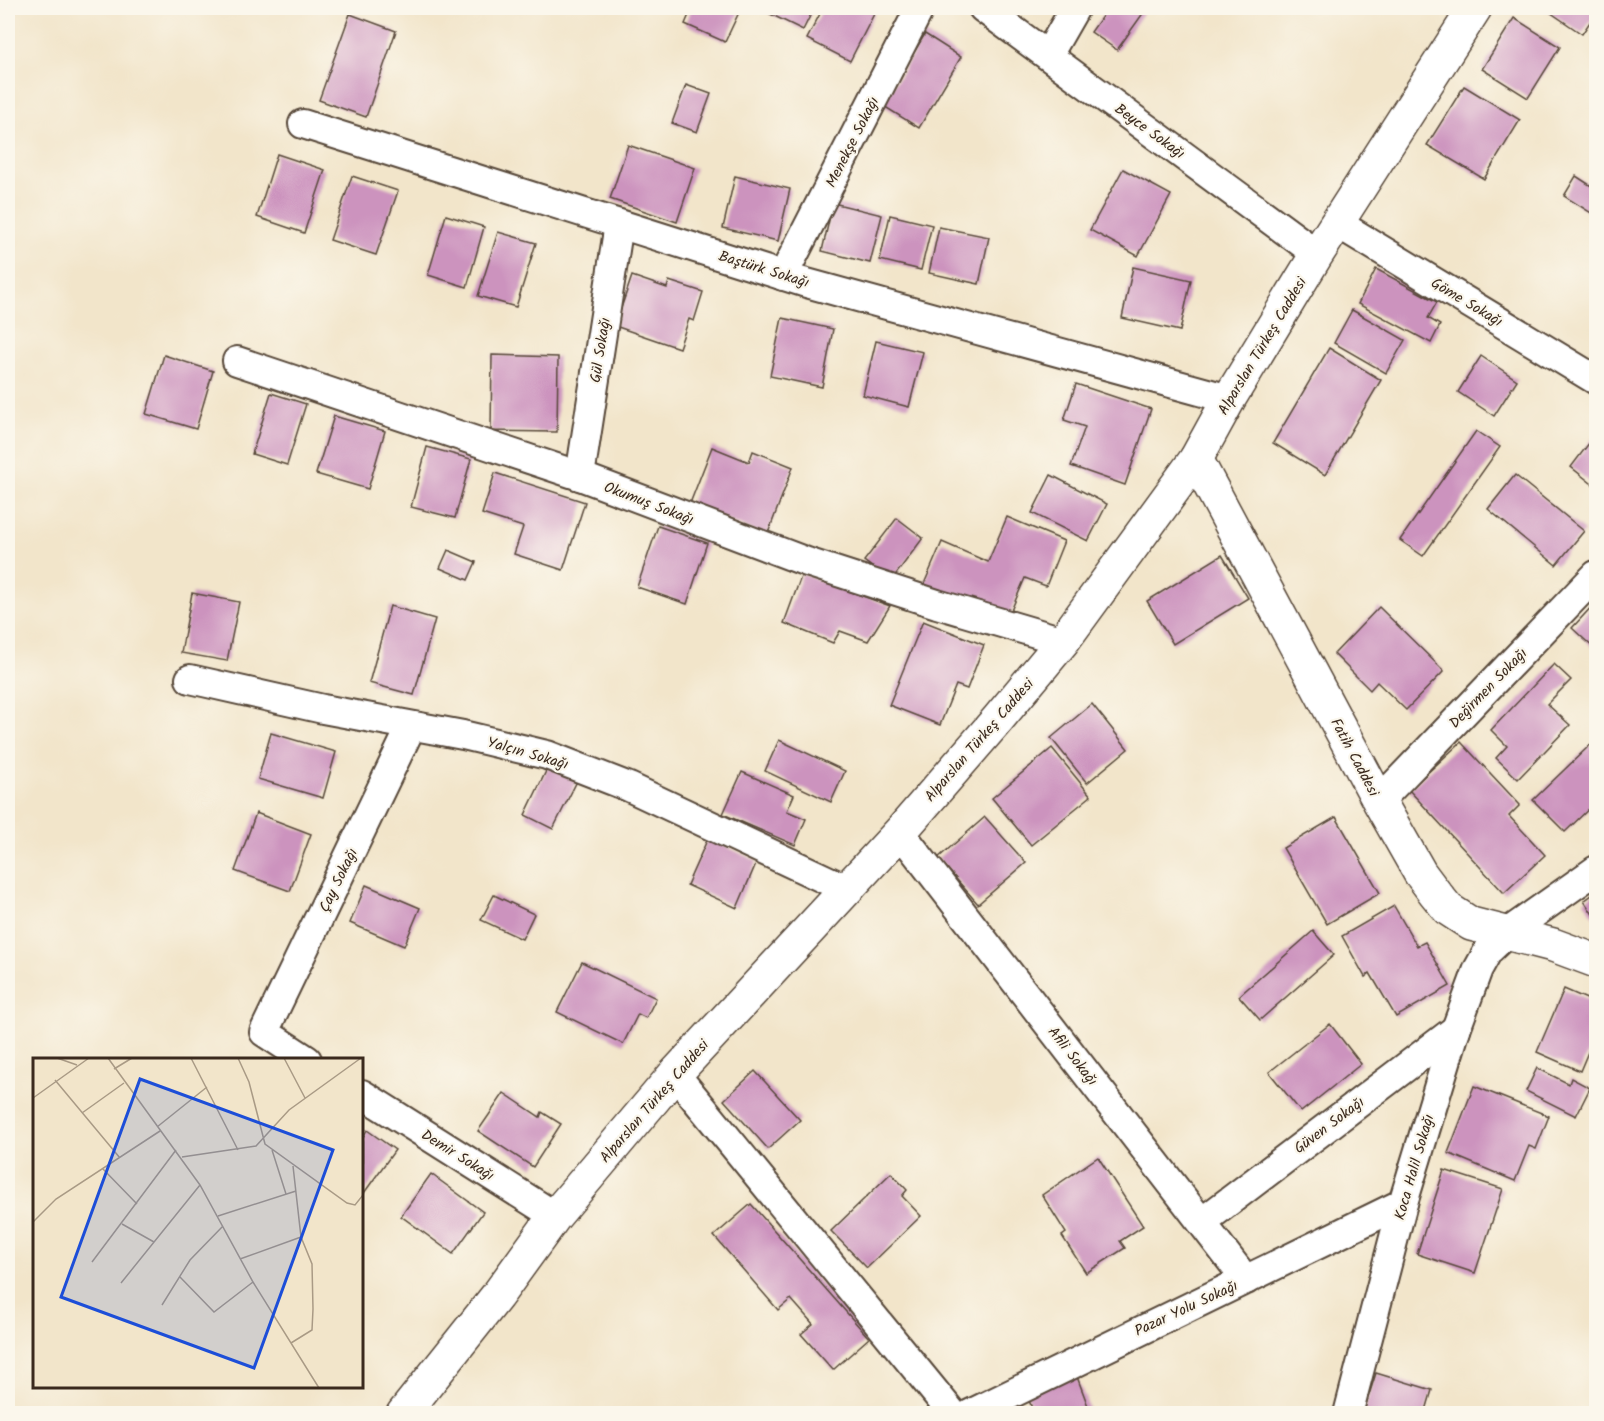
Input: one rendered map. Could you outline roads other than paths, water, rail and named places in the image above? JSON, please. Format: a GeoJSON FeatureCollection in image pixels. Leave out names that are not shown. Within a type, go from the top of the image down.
{"type":"FeatureCollection","features":[{"type":"Feature","properties":{"kind":"street","name":"Menekşe Sokağı"},"geometry":{"type":"LineString","coordinates":[[783,276],[920,8]]}},
{"type":"Feature","properties":{"kind":"street","name":"Beyce Sokağı"},"geometry":{"type":"LineString","coordinates":[[982,8],[1317,254]]}},
{"type":"Feature","properties":{"kind":"street"},"geometry":{"type":"LineString","coordinates":[[1048,56],[1075,8]]}},
{"type":"Feature","properties":{"kind":"street","name":"Alparslan Türkeş Caddesi"},"geometry":{"type":"LineString","coordinates":[[403,1413],[497,1296],[555,1215],[675,1074],[900,832],[1063,641],[1196,459],[1229,399],[1317,254],[1475,8]]}},
{"type":"Feature","properties":{"kind":"street","name":"Baştürk Sokağı"},"geometry":{"type":"LineString","coordinates":[[303,124],[783,276],[1229,399]]}},
{"type":"Feature","properties":{"kind":"street","name":"Göme Sokağı"},"geometry":{"type":"LineString","coordinates":[[1337,223],[1596,380]]}},
{"type":"Feature","properties":{"kind":"street","name":"Gül Sokağı"},"geometry":{"type":"LineString","coordinates":[[580,476],[619,224]]}},
{"type":"Feature","properties":{"kind":"street","name":"Okumuş Sokağı"},"geometry":{"type":"LineString","coordinates":[[237,361],[580,476],[807,562],[1063,641]]}},
{"type":"Feature","properties":{"kind":"street","name":"Fatih Caddesi"},"geometry":{"type":"LineString","coordinates":[[1196,459],[1379,801],[1420,873],[1448,909],[1471,924],[1553,945],[1596,961]]}},
{"type":"Feature","properties":{"kind":"street","name":"Değirmen Sokağı"},"geometry":{"type":"LineString","coordinates":[[1379,801],[1596,575]]}},
{"type":"Feature","properties":{"kind":"street","name":"Yalçın Sokağı"},"geometry":{"type":"LineString","coordinates":[[190,679],[411,727],[463,735],[548,755],[629,787],[846,890]]}},
{"type":"Feature","properties":{"kind":"street","name":"Çay Sokağı"},"geometry":{"type":"LineString","coordinates":[[305,1058],[264,1032],[411,727]]}},
{"type":"Feature","properties":{"kind":"street","name":"Afili Sokağı"},"geometry":{"type":"LineString","coordinates":[[900,832],[1246,1280]]}},
{"type":"Feature","properties":{"kind":"street","name":"Koca Halil Sokağı"},"geometry":{"type":"LineString","coordinates":[[1348,1413],[1403,1203],[1456,1029],[1478,969],[1488,951],[1507,933],[1596,870]]}},
{"type":"Feature","properties":{"kind":"street","name":"Güven Sokağı"},"geometry":{"type":"LineString","coordinates":[[1202,1222],[1456,1029]]}},
{"type":"Feature","properties":{"kind":"street"},"geometry":{"type":"LineString","coordinates":[[675,1074],[953,1413]]}},
{"type":"Feature","properties":{"kind":"street","name":"Demir Sokağı"},"geometry":{"type":"LineString","coordinates":[[363,1095],[555,1215]]}},
{"type":"Feature","properties":{"kind":"street","name":"Pazar Yolu Sokağı"},"geometry":{"type":"LineString","coordinates":[[970,1413],[1403,1203]]}}]}
